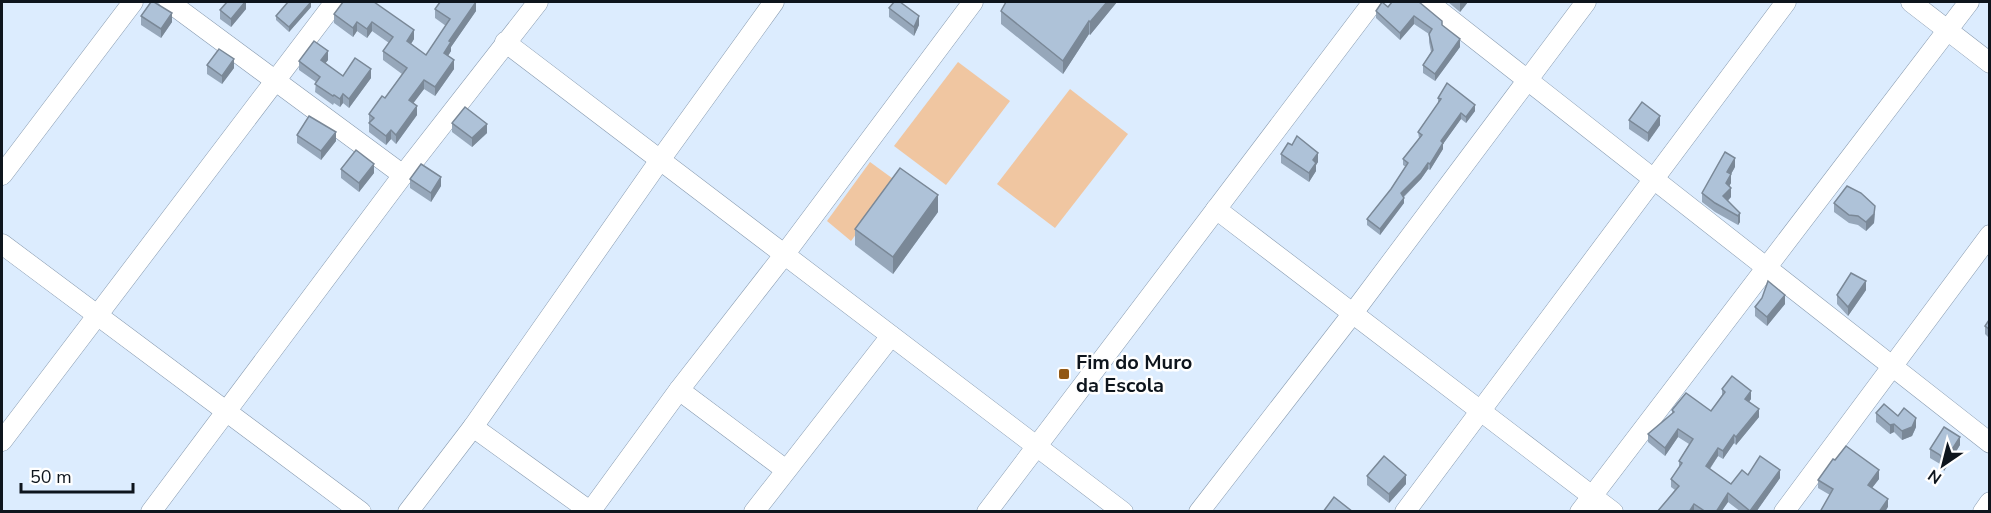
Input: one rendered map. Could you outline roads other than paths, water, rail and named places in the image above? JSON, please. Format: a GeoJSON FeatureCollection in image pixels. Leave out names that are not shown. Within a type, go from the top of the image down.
{"type":"FeatureCollection","features":[{"type":"Feature","properties":{"kind":"street"},"geometry":{"type":"LineString","coordinates":[[2,175],[133,2]]}},
{"type":"Feature","properties":{"kind":"street"},"geometry":{"type":"LineString","coordinates":[[169,2],[403,175]]}},
{"type":"Feature","properties":{"kind":"street"},"geometry":{"type":"LineString","coordinates":[[2,441],[335,2]]}},
{"type":"Feature","properties":{"kind":"street"},"geometry":{"type":"LineString","coordinates":[[151,512],[403,175],[538,2]]}},
{"type":"Feature","properties":{"kind":"street"},"geometry":{"type":"LineString","coordinates":[[408,512],[473,426],[774,2]]}},
{"type":"Feature","properties":{"kind":"street"},"geometry":{"type":"LineString","coordinates":[[473,426],[590,511],[973,2]]}},
{"type":"Feature","properties":{"kind":"street"},"geometry":{"type":"LineString","coordinates":[[987,512],[1373,2]]}},
{"type":"Feature","properties":{"kind":"street"},"geometry":{"type":"LineString","coordinates":[[1428,2],[1989,443]]}},
{"type":"Feature","properties":{"kind":"street"},"geometry":{"type":"LineString","coordinates":[[1199,512],[1353,313],[1586,2]]}},
{"type":"Feature","properties":{"kind":"street"},"geometry":{"type":"LineString","coordinates":[[1405,512],[1786,2]]}},
{"type":"Feature","properties":{"kind":"street"},"geometry":{"type":"LineString","coordinates":[[1911,2],[1989,63]]}},
{"type":"Feature","properties":{"kind":"street"},"geometry":{"type":"LineString","coordinates":[[1580,512],[1969,2]]}},
{"type":"Feature","properties":{"kind":"street"},"geometry":{"type":"LineString","coordinates":[[505,42],[1123,512]]}},
{"type":"Feature","properties":{"kind":"street"},"geometry":{"type":"LineString","coordinates":[[1216,209],[1613,512]]}},
{"type":"Feature","properties":{"kind":"street"},"geometry":{"type":"LineString","coordinates":[[1784,512],[1989,235]]}},
{"type":"Feature","properties":{"kind":"street"},"geometry":{"type":"LineString","coordinates":[[2,244],[361,512]]}},
{"type":"Feature","properties":{"kind":"street"},"geometry":{"type":"LineString","coordinates":[[754,512],[891,336]]}},
{"type":"Feature","properties":{"kind":"street"},"geometry":{"type":"LineString","coordinates":[[679,390],[786,470]]}},
{"type":"Feature","properties":{"kind":"street"},"geometry":{"type":"LineString","coordinates":[[1983,512],[1989,502]]}},
{"type":"Feature","properties":{"kind":"place","name":"Fim do Muro da Escola"},"geometry":{"type":"Point","coordinates":[1064,374]}}]}
